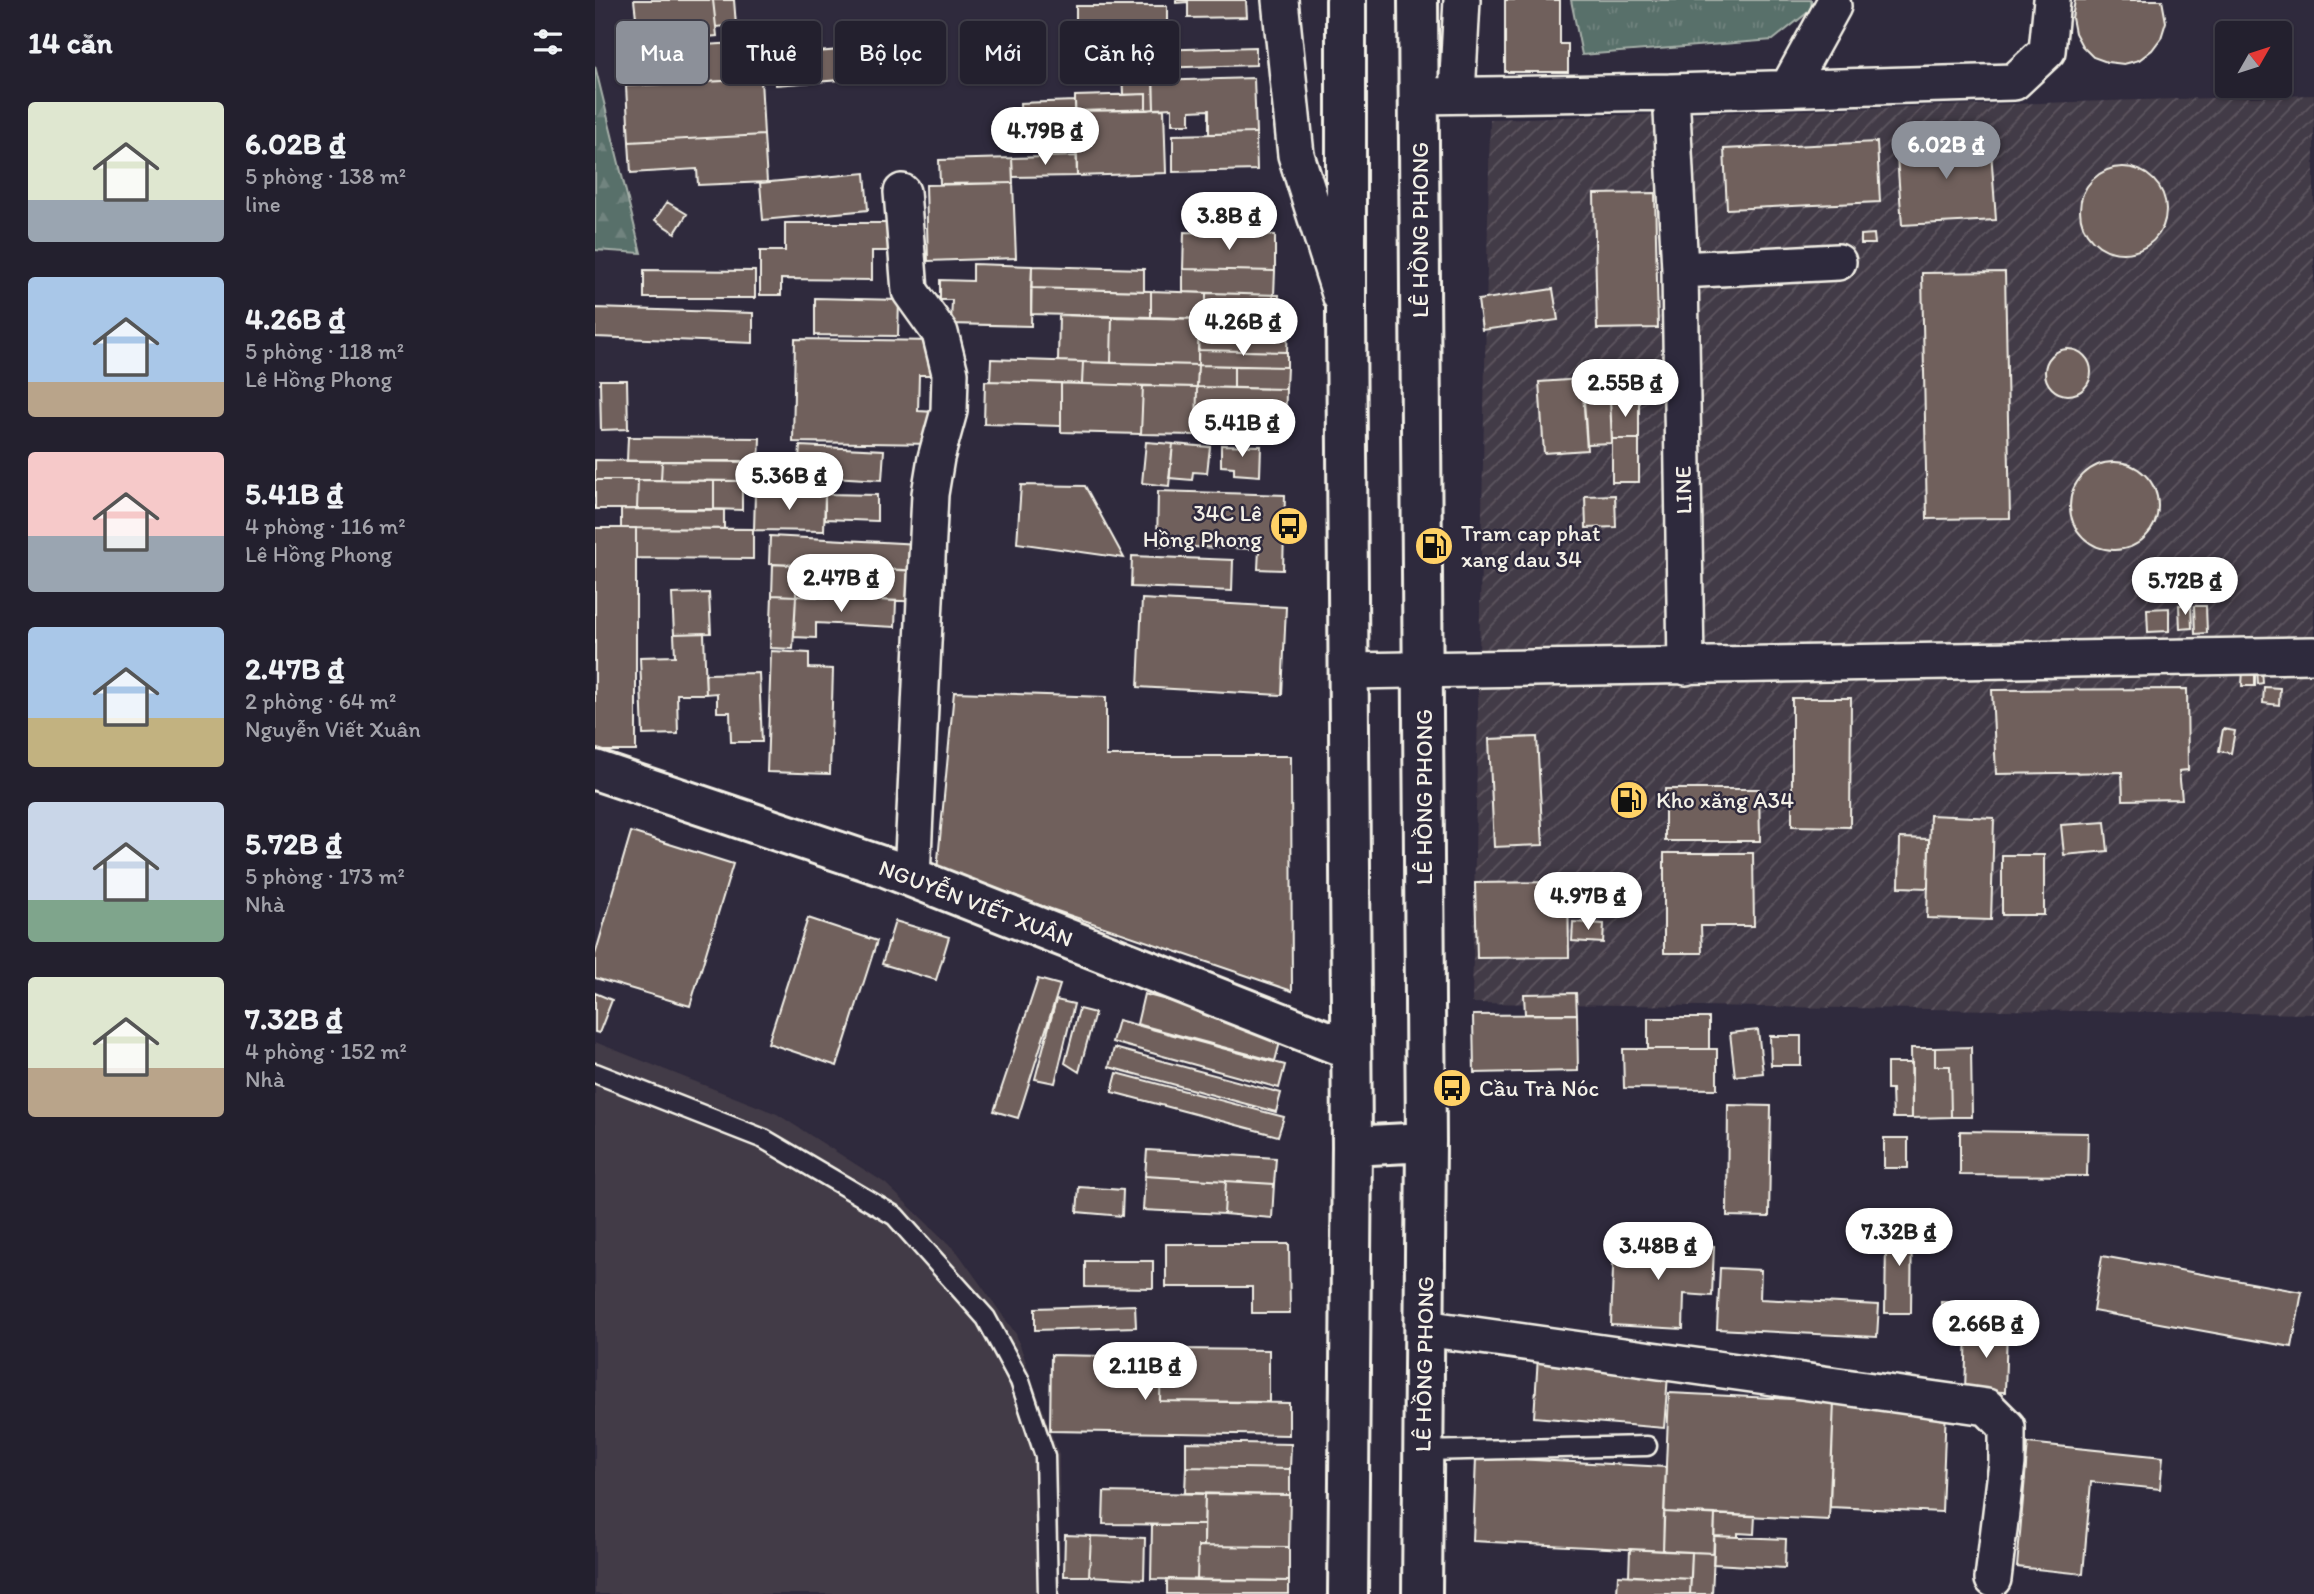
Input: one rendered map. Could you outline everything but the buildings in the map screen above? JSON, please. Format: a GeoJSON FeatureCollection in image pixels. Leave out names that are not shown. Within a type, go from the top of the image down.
{"type":"FeatureCollection","features":[{"type":"Feature","properties":{"kind":"main road","name":"LÊ HỒNG PHONG"},"geometry":{"type":"LineString","coordinates":[[1418,4],[1426,1142],[1422,1594]]}},
{"type":"Feature","properties":{"kind":"main road"},"geometry":{"type":"LineString","coordinates":[[1346,9],[1352,1050],[1348,1594]]}},
{"type":"Feature","properties":{"kind":"main road","name":"NGUYỄN VIẾT XUÂN"},"geometry":{"type":"LineString","coordinates":[[595,770],[912,877],[1352,1050]]}},
{"type":"Feature","properties":{"kind":"main road"},"geometry":{"type":"LineString","coordinates":[[1352,1146],[1426,1142]]}},
{"type":"Feature","properties":{"kind":"street"},"geometry":{"type":"LineString","coordinates":[[1280,0],[1296,155],[1346,311]]}},
{"type":"Feature","properties":{"kind":"street"},"geometry":{"type":"LineString","coordinates":[[1457,95],[1462,0]]}},
{"type":"Feature","properties":{"kind":"street"},"geometry":{"type":"LineString","coordinates":[[1419,96],[2014,82],[2047,51],[2052,0]]}},
{"type":"Feature","properties":{"kind":"street"},"geometry":{"type":"LineString","coordinates":[[1788,88],[1833,6]]}},
{"type":"Feature","properties":{"kind":"street","name":"LINE"},"geometry":{"type":"LineString","coordinates":[[1671,92],[1680,270],[1686,667]]}},
{"type":"Feature","properties":{"kind":"street"},"geometry":{"type":"LineString","coordinates":[[902,192],[910,291],[940,333],[950,373],[949,411],[936,458],[930,495],[912,877]]}},
{"type":"Feature","properties":{"kind":"street"},"geometry":{"type":"LineString","coordinates":[[1680,270],[1838,262]]}},
{"type":"Feature","properties":{"kind":"street"},"geometry":{"type":"LineString","coordinates":[[1349,671],[2314,655]]}},
{"type":"Feature","properties":{"kind":"street"},"geometry":{"type":"LineString","coordinates":[[1424,1328],[1987,1407],[2007,1427],[2007,1463],[1993,1580]]}},
{"type":"Feature","properties":{"kind":"lane"},"geometry":{"type":"LineString","coordinates":[[595,1073],[764,1139],[895,1216],[986,1318],[1020,1381],[1045,1456],[1048,1594]]}},
{"type":"Feature","properties":{"kind":"lane"},"geometry":{"type":"LineString","coordinates":[[1423,1451],[1647,1446]]}},
{"type":"Feature","properties":{"kind":"shaded area"},"geometry":{"type":"Polygon","coordinates":[[[2314,95],[2314,1014],[1472,1003],[1490,119],[2215,98],[2293,98],[2293,96],[2314,95]]]}},
{"type":"Feature","properties":{"kind":"shaded area"},"geometry":{"type":"Polygon","coordinates":[[[595,1042],[777,1114],[885,1183],[958,1253],[1016,1334],[1059,1455],[1060,1594],[595,1594],[595,1042]]]}},
{"type":"Feature","properties":{"kind":"green space"},"geometry":{"type":"Polygon","coordinates":[[[1571,0],[1811,0],[1812,9],[1773,40],[1582,55],[1571,0]]]}},
{"type":"Feature","properties":{"kind":"green space"},"geometry":{"type":"Polygon","coordinates":[[[595,66],[641,253],[595,250],[595,66]]]}},
{"type":"Feature","properties":{"kind":"place","name":"34C Lê Hồng Phong"},"geometry":{"type":"Point","coordinates":[1289,526]}},
{"type":"Feature","properties":{"kind":"place","name":"Tram cap phat xang dau 34"},"geometry":{"type":"Point","coordinates":[1434,546]}},
{"type":"Feature","properties":{"kind":"place","name":"Kho xăng A34"},"geometry":{"type":"Point","coordinates":[1629,800]}},
{"type":"Feature","properties":{"kind":"place","name":"Cầu Trà Nóc"},"geometry":{"type":"Point","coordinates":[1452,1088]}}]}
